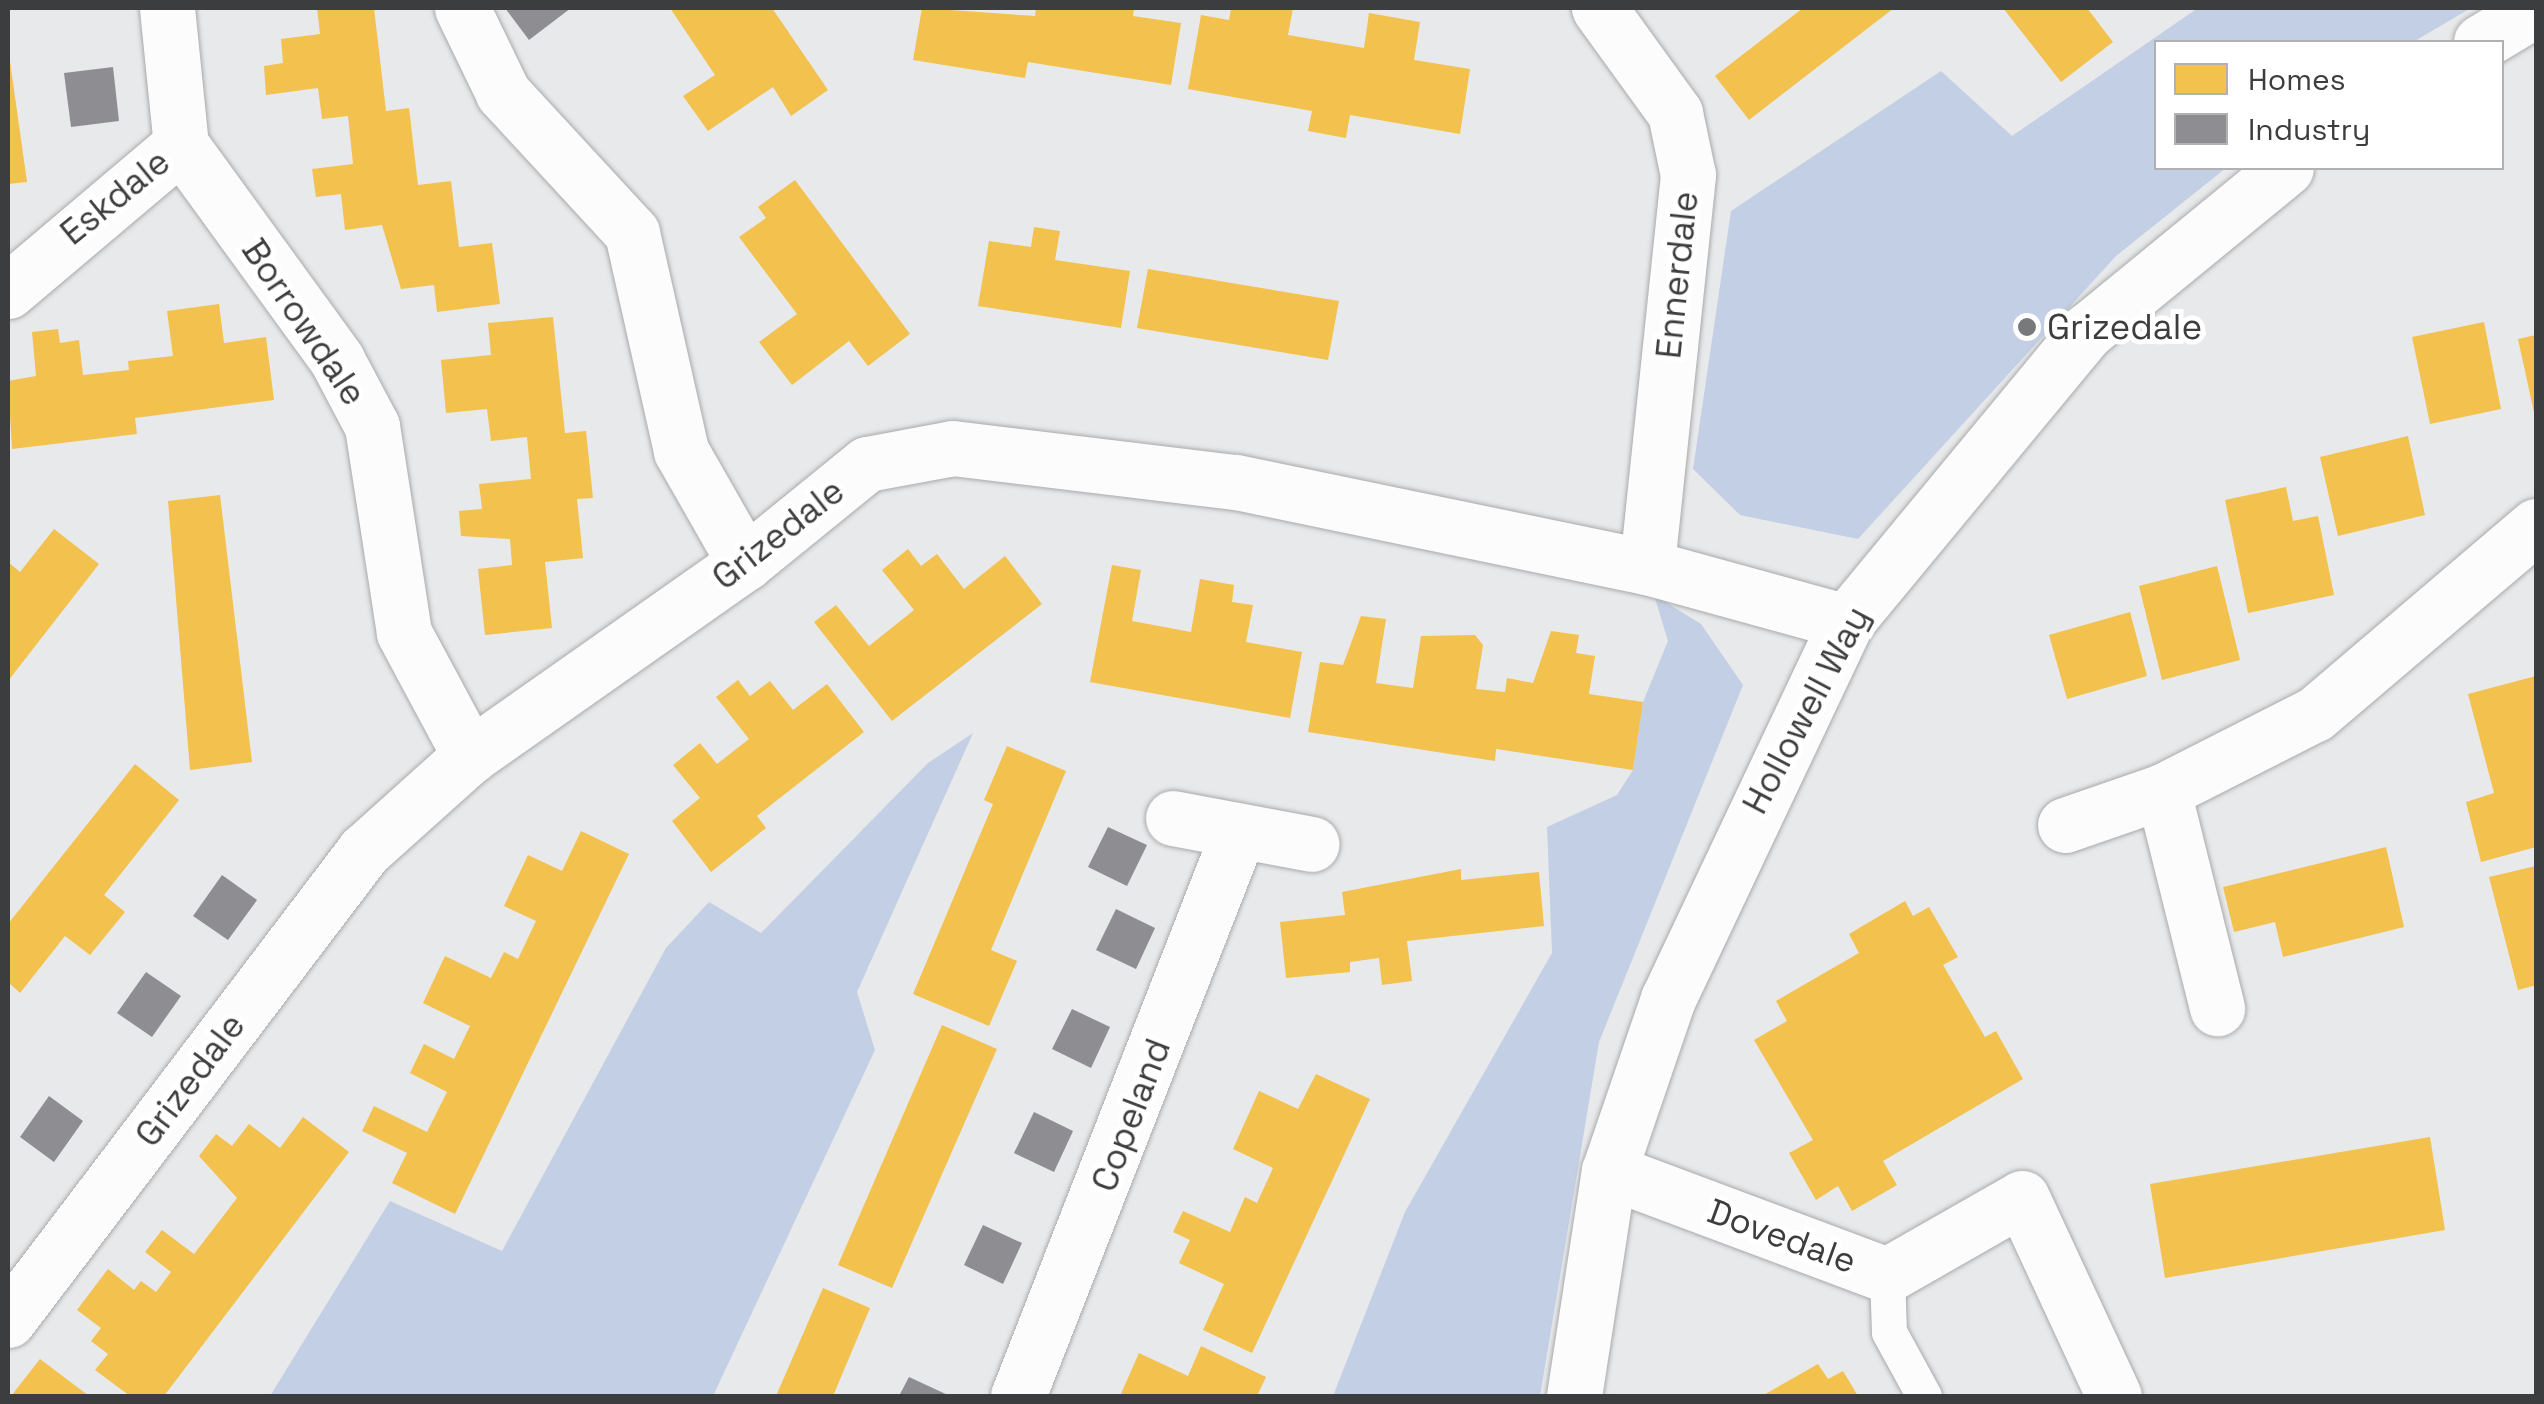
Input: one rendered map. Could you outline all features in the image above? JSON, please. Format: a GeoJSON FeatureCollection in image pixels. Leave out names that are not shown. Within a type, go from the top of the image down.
{"type":"FeatureCollection","features":[{"type":"Feature","properties":{"kind":"street"},"geometry":{"type":"LineString","coordinates":[[167,8],[181,145]]}},
{"type":"Feature","properties":{"kind":"street"},"geometry":{"type":"LineString","coordinates":[[462,8],[503,93],[632,233],[682,451],[745,563]]}},
{"type":"Feature","properties":{"kind":"street","name":"Ennerdale"},"geometry":{"type":"LineString","coordinates":[[1599,8],[1675,113],[1688,176],[1647,567]]}},
{"type":"Feature","properties":{"kind":"street","name":"Eskdale"},"geometry":{"type":"LineString","coordinates":[[8,291],[181,145]]}},
{"type":"Feature","properties":{"kind":"street","name":"Borrowdale"},"geometry":{"type":"LineString","coordinates":[[181,145],[337,360],[372,426],[404,633],[470,756]]}},
{"type":"Feature","properties":{"kind":"street","name":"Hollowell Way"},"geometry":{"type":"LineString","coordinates":[[1574,1396],[1609,1171],[1715,890],[1846,622],[2087,331],[2284,170]]}},
{"type":"Feature","properties":{"kind":"street","name":"Grizedale"},"geometry":{"type":"LineString","coordinates":[[8,1320],[364,850],[470,756],[745,563],[868,464],[953,448],[1236,482],[1647,567],[1846,622]]}},
{"type":"Feature","properties":{"kind":"street"},"geometry":{"type":"LineString","coordinates":[[2065,826],[2163,790],[2315,714],[2536,526]]}},
{"type":"Feature","properties":{"kind":"street"},"geometry":{"type":"LineString","coordinates":[[2163,790],[2217,1008]]}},
{"type":"Feature","properties":{"kind":"street"},"geometry":{"type":"LineString","coordinates":[[1172,818],[1312,844]]}},
{"type":"Feature","properties":{"kind":"street","name":"Copeland"},"geometry":{"type":"LineString","coordinates":[[1018,1396],[1239,831]]}},
{"type":"Feature","properties":{"kind":"street","name":"Dovedale"},"geometry":{"type":"LineString","coordinates":[[1609,1171],[1887,1275],[2022,1198],[2114,1396]]}},
{"type":"Feature","properties":{"kind":"lane"},"geometry":{"type":"LineString","coordinates":[[1887,1275],[1889,1332],[1924,1396]]}},
{"type":"Feature","properties":{"kind":"shaded area"},"geometry":{"type":"Polygon","coordinates":[[[2198,8],[2471,8],[2416,40],[2154,40],[2154,170],[2224,170],[2116,256],[1858,539],[1740,515],[1693,469],[1731,211],[1941,71],[2012,136],[2198,8]]]}},
{"type":"Feature","properties":{"kind":"shaded area"},"geometry":{"type":"Polygon","coordinates":[[[1654,595],[1701,624],[1743,685],[1599,1042],[1540,1396],[1333,1396],[1405,1212],[1552,953],[1547,827],[1617,795],[1633,770],[1643,702],[1668,641],[1654,595]]]}},
{"type":"Feature","properties":{"kind":"shaded area"},"geometry":{"type":"Polygon","coordinates":[[[973,733],[857,992],[875,1050],[713,1396],[270,1396],[390,1201],[502,1251],[666,948],[709,902],[761,933],[928,763],[973,733]]]}},
{"type":"Feature","properties":{"kind":"building: Homes"},"geometry":{"type":"Polygon","coordinates":[[[317,8],[374,8],[386,111],[409,108],[418,185],[451,181],[459,247],[492,243],[500,304],[437,312],[434,285],[401,289],[382,225],[345,230],[341,194],[316,197],[312,169],[353,164],[348,116],[322,119],[318,88],[266,95],[264,66],[283,63],[281,39],[320,34],[317,8]]]}},
{"type":"Feature","properties":{"kind":"building: Homes"},"geometry":{"type":"Polygon","coordinates":[[[670,8],[772,8],[828,90],[791,116],[773,87],[708,131],[683,96],[715,75],[670,8]]]}},
{"type":"Feature","properties":{"kind":"building: Homes"},"geometry":{"type":"Polygon","coordinates":[[[922,8],[1035,16],[1036,8],[1134,8],[1133,16],[1181,23],[1171,85],[1028,62],[1025,78],[913,60],[922,8]]]}},
{"type":"Feature","properties":{"kind":"building: Homes"},"geometry":{"type":"Polygon","coordinates":[[[1231,8],[1293,8],[1288,35],[1364,48],[1369,13],[1420,22],[1414,60],[1470,69],[1460,134],[1350,115],[1346,138],[1308,131],[1312,111],[1188,89],[1201,15],[1229,20],[1231,8]]]}},
{"type":"Feature","properties":{"kind":"building: Homes"},"geometry":{"type":"Polygon","coordinates":[[[1803,8],[1894,8],[1749,120],[1715,76],[1803,8]]]}},
{"type":"Feature","properties":{"kind":"building: Homes"},"geometry":{"type":"Polygon","coordinates":[[[2003,8],[2087,8],[2113,42],[2061,82],[2003,8]]]}},
{"type":"Feature","properties":{"kind":"building: Homes"},"geometry":{"type":"Polygon","coordinates":[[[8,47],[27,182],[8,184],[8,47]]]}},
{"type":"Feature","properties":{"kind":"building: Homes"},"geometry":{"type":"Polygon","coordinates":[[[795,180],[910,334],[868,366],[849,341],[792,385],[759,342],[797,314],[739,237],[766,218],[758,207],[795,180]]]}},
{"type":"Feature","properties":{"kind":"building: Homes"},"geometry":{"type":"Polygon","coordinates":[[[1034,227],[1060,231],[1055,260],[1130,271],[1121,328],[978,306],[989,241],[1031,247],[1034,227]]]}},
{"type":"Feature","properties":{"kind":"building: Homes"},"geometry":{"type":"Polygon","coordinates":[[[1148,269],[1339,301],[1328,360],[1137,328],[1148,269]]]}},
{"type":"Feature","properties":{"kind":"building: Homes"},"geometry":{"type":"Polygon","coordinates":[[[219,304],[224,343],[266,337],[274,400],[135,418],[137,434],[12,449],[8,381],[36,376],[32,332],[58,329],[60,343],[79,340],[83,375],[129,370],[128,361],[173,356],[167,311],[219,304]]]}},
{"type":"Feature","properties":{"kind":"building: Homes"},"geometry":{"type":"Polygon","coordinates":[[[553,317],[565,433],[586,431],[593,498],[577,499],[583,558],[545,562],[552,628],[485,635],[478,569],[512,565],[510,539],[461,536],[459,511],[482,509],[479,484],[531,479],[527,437],[491,441],[487,409],[446,413],[441,360],[491,355],[488,323],[553,317]]]}},
{"type":"Feature","properties":{"kind":"building: Homes"},"geometry":{"type":"Polygon","coordinates":[[[2484,322],[2501,409],[2430,424],[2412,337],[2484,322]]]}},
{"type":"Feature","properties":{"kind":"building: Homes"},"geometry":{"type":"Polygon","coordinates":[[[2536,335],[2536,417],[2535,417],[2518,339],[2536,335]]]}},
{"type":"Feature","properties":{"kind":"building: Homes"},"geometry":{"type":"Polygon","coordinates":[[[2408,436],[2425,515],[2338,536],[2320,457],[2408,436]]]}},
{"type":"Feature","properties":{"kind":"building: Homes"},"geometry":{"type":"Polygon","coordinates":[[[2286,487],[2293,521],[2318,516],[2334,595],[2248,613],[2225,500],[2286,487]]]}},
{"type":"Feature","properties":{"kind":"building: Homes"},"geometry":{"type":"Polygon","coordinates":[[[220,495],[252,762],[190,770],[168,501],[220,495]]]}},
{"type":"Feature","properties":{"kind":"building: Homes"},"geometry":{"type":"Polygon","coordinates":[[[54,529],[99,564],[8,681],[8,562],[20,572],[54,529]]]}},
{"type":"Feature","properties":{"kind":"building: Homes"},"geometry":{"type":"Polygon","coordinates":[[[908,549],[921,566],[937,554],[964,589],[1005,556],[1042,604],[892,721],[814,622],[836,605],[869,646],[914,610],[882,570],[908,549]]]}},
{"type":"Feature","properties":{"kind":"building: Homes"},"geometry":{"type":"Polygon","coordinates":[[[1112,565],[1141,570],[1132,621],[1191,632],[1200,579],[1234,585],[1232,602],[1253,605],[1246,642],[1302,652],[1290,718],[1090,682],[1112,565]]]}},
{"type":"Feature","properties":{"kind":"building: Homes"},"geometry":{"type":"Polygon","coordinates":[[[2217,566],[2240,660],[2162,680],[2139,586],[2217,566]]]}},
{"type":"Feature","properties":{"kind":"building: Homes"},"geometry":{"type":"Polygon","coordinates":[[[2130,612],[2147,676],[2067,699],[2049,635],[2130,612]]]}},
{"type":"Feature","properties":{"kind":"building: Homes"},"geometry":{"type":"Polygon","coordinates":[[[1361,616],[1386,619],[1376,683],[1413,688],[1421,636],[1475,635],[1483,645],[1476,689],[1505,692],[1507,678],[1533,683],[1551,631],[1579,635],[1576,653],[1595,656],[1589,694],[1643,702],[1633,770],[1496,749],[1495,761],[1308,732],[1320,662],[1343,665],[1361,616]]]}},
{"type":"Feature","properties":{"kind":"building: Homes"},"geometry":{"type":"Polygon","coordinates":[[[2536,676],[2536,847],[2481,862],[2466,802],[2494,793],[2468,694],[2536,676]]]}},
{"type":"Feature","properties":{"kind":"building: Homes"},"geometry":{"type":"Polygon","coordinates":[[[738,680],[750,696],[770,681],[793,710],[827,684],[864,732],[757,816],[766,828],[711,872],[672,821],[700,798],[673,765],[700,743],[717,764],[749,739],[716,697],[738,680]]]}},
{"type":"Feature","properties":{"kind":"building: Homes"},"geometry":{"type":"Polygon","coordinates":[[[1007,746],[1066,771],[991,950],[1017,961],[989,1026],[913,994],[993,804],[984,800],[1007,746]]]}},
{"type":"Feature","properties":{"kind":"building: Homes"},"geometry":{"type":"Polygon","coordinates":[[[135,764],[179,800],[104,895],[125,912],[90,955],[65,936],[20,993],[8,982],[8,924],[135,764]]]}},
{"type":"Feature","properties":{"kind":"building: Homes"},"geometry":{"type":"Polygon","coordinates":[[[581,831],[629,854],[455,1214],[392,1183],[407,1153],[362,1131],[374,1106],[427,1132],[447,1092],[410,1073],[424,1044],[454,1059],[470,1026],[423,1003],[445,956],[491,978],[504,952],[518,959],[536,921],[504,906],[528,855],[562,871],[581,831]]]}},
{"type":"Feature","properties":{"kind":"building: Homes"},"geometry":{"type":"Polygon","coordinates":[[[2386,847],[2404,927],[2283,957],[2275,922],[2234,932],[2223,887],[2386,847]]]}},
{"type":"Feature","properties":{"kind":"building: Homes"},"geometry":{"type":"Polygon","coordinates":[[[2536,866],[2536,985],[2518,990],[2489,877],[2536,866]]]}},
{"type":"Feature","properties":{"kind":"building: Homes"},"geometry":{"type":"Polygon","coordinates":[[[1461,869],[1461,880],[1539,872],[1544,926],[1407,941],[1412,981],[1382,985],[1379,958],[1350,962],[1350,972],[1286,978],[1280,922],[1345,915],[1342,892],[1461,869]]]}},
{"type":"Feature","properties":{"kind":"building: Homes"},"geometry":{"type":"Polygon","coordinates":[[[1905,901],[1913,916],[1929,907],[1958,957],[1943,965],[1985,1037],[1996,1031],[2023,1079],[1883,1161],[1897,1185],[1852,1211],[1838,1186],[1816,1200],[1789,1153],[1813,1140],[1754,1040],[1787,1021],[1776,1001],[1859,953],[1849,934],[1905,901]]]}},
{"type":"Feature","properties":{"kind":"building: Homes"},"geometry":{"type":"Polygon","coordinates":[[[942,1025],[997,1049],[892,1288],[838,1265],[942,1025]]]}},
{"type":"Feature","properties":{"kind":"building: Homes"},"geometry":{"type":"Polygon","coordinates":[[[1316,1074],[1370,1099],[1252,1353],[1203,1330],[1224,1284],[1179,1263],[1190,1240],[1173,1232],[1183,1211],[1230,1232],[1245,1197],[1257,1203],[1273,1168],[1233,1149],[1259,1091],[1298,1109],[1316,1074]]]}},
{"type":"Feature","properties":{"kind":"building: Homes"},"geometry":{"type":"Polygon","coordinates":[[[303,1117],[349,1152],[164,1396],[130,1396],[95,1370],[108,1354],[91,1341],[101,1328],[77,1310],[108,1269],[134,1290],[141,1281],[156,1292],[171,1272],[145,1252],[162,1230],[194,1254],[237,1198],[199,1156],[216,1134],[232,1146],[249,1124],[280,1148],[303,1117]]]}},
{"type":"Feature","properties":{"kind":"building: Homes"},"geometry":{"type":"Polygon","coordinates":[[[2430,1137],[2445,1230],[2165,1278],[2150,1184],[2430,1137]]]}},
{"type":"Feature","properties":{"kind":"building: Homes"},"geometry":{"type":"Polygon","coordinates":[[[823,1288],[870,1308],[833,1396],[776,1396],[823,1288]]]}},
{"type":"Feature","properties":{"kind":"building: Homes"},"geometry":{"type":"Polygon","coordinates":[[[1201,1346],[1266,1377],[1257,1396],[1120,1396],[1139,1353],[1188,1376],[1201,1346]]]}},
{"type":"Feature","properties":{"kind":"building: Homes"},"geometry":{"type":"Polygon","coordinates":[[[40,1359],[89,1396],[11,1396],[40,1359]]]}},
{"type":"Feature","properties":{"kind":"building: Homes"},"geometry":{"type":"Polygon","coordinates":[[[1818,1364],[1828,1379],[1843,1371],[1858,1396],[1762,1396],[1818,1364]]]}},
{"type":"Feature","properties":{"kind":"building: Industry"},"geometry":{"type":"Polygon","coordinates":[[[505,8],[571,8],[529,40],[505,8]]]}},
{"type":"Feature","properties":{"kind":"building: Industry"},"geometry":{"type":"Polygon","coordinates":[[[113,67],[119,121],[71,127],[64,73],[113,67]]]}},
{"type":"Feature","properties":{"kind":"building: Industry"},"geometry":{"type":"Polygon","coordinates":[[[1108,827],[1147,845],[1127,886],[1088,867],[1108,827]]]}},
{"type":"Feature","properties":{"kind":"building: Industry"},"geometry":{"type":"Polygon","coordinates":[[[222,875],[257,900],[228,940],[193,916],[222,875]]]}},
{"type":"Feature","properties":{"kind":"building: Industry"},"geometry":{"type":"Polygon","coordinates":[[[1116,909],[1155,928],[1136,969],[1096,950],[1116,909]]]}},
{"type":"Feature","properties":{"kind":"building: Industry"},"geometry":{"type":"Polygon","coordinates":[[[146,972],[181,996],[152,1037],[117,1013],[146,972]]]}},
{"type":"Feature","properties":{"kind":"building: Industry"},"geometry":{"type":"Polygon","coordinates":[[[1072,1009],[1110,1027],[1091,1068],[1052,1049],[1072,1009]]]}},
{"type":"Feature","properties":{"kind":"building: Industry"},"geometry":{"type":"Polygon","coordinates":[[[49,1096],[83,1121],[54,1162],[20,1137],[49,1096]]]}},
{"type":"Feature","properties":{"kind":"building: Industry"},"geometry":{"type":"Polygon","coordinates":[[[1034,1112],[1073,1131],[1054,1172],[1014,1153],[1034,1112]]]}},
{"type":"Feature","properties":{"kind":"building: Industry"},"geometry":{"type":"Polygon","coordinates":[[[983,1225],[1022,1243],[1003,1284],[964,1265],[983,1225]]]}},
{"type":"Feature","properties":{"kind":"building: Industry"},"geometry":{"type":"Polygon","coordinates":[[[909,1377],[950,1396],[899,1396],[909,1377]]]}},
{"type":"Feature","properties":{"kind":"place","name":"Grizedale"},"geometry":{"type":"Point","coordinates":[2027,327]}}]}
